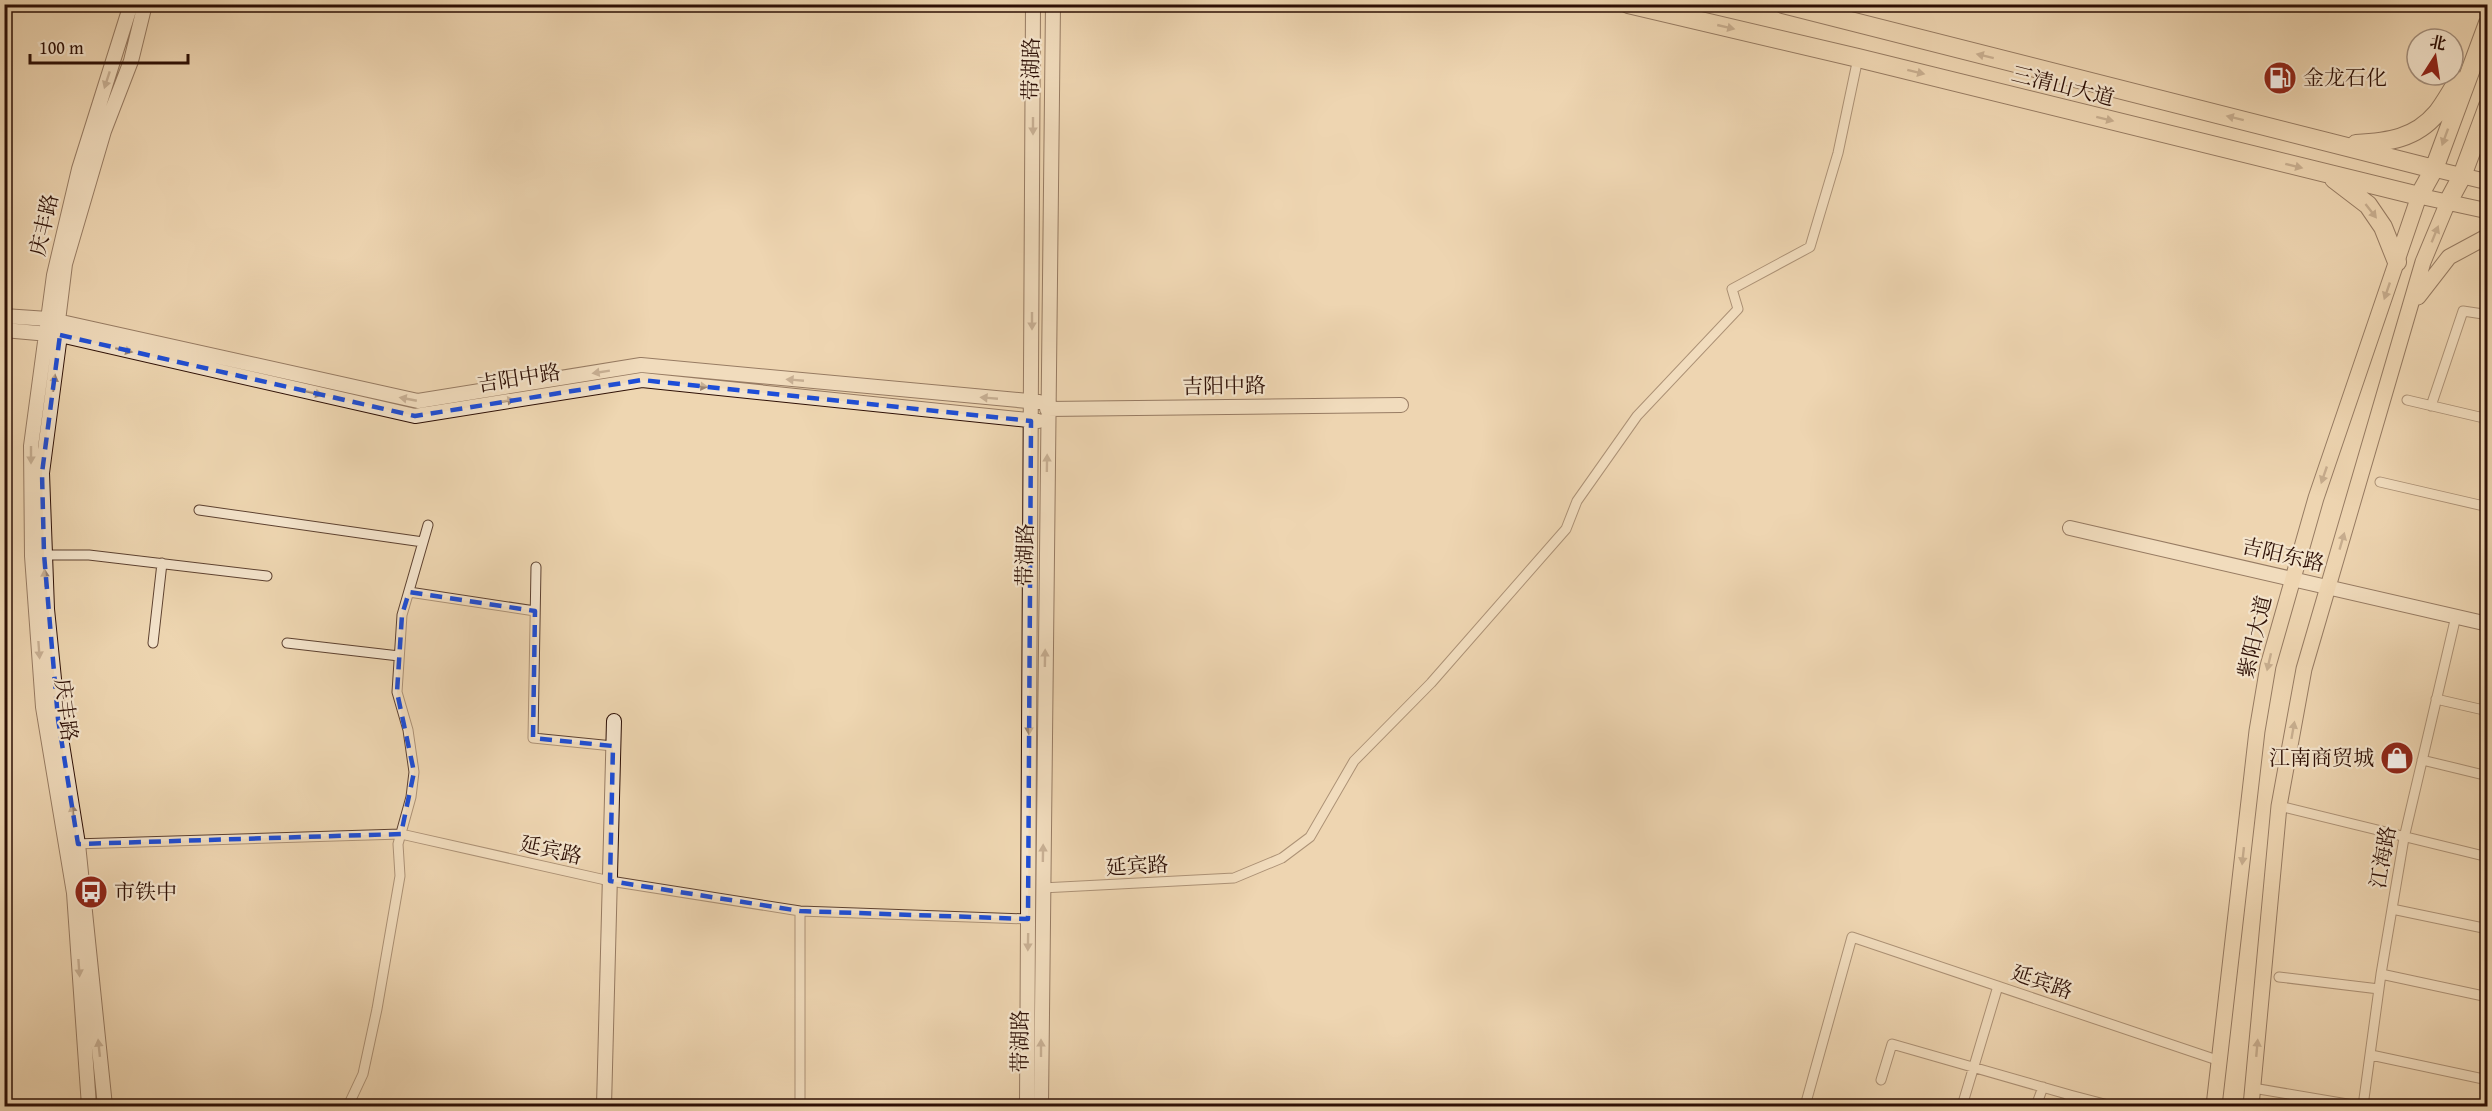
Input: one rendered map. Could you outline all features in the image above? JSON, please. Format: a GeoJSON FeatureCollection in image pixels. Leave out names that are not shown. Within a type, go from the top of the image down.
{"type":"FeatureCollection","features":[{"type":"Feature","properties":{"kind":"highway","name":"三清山大道"},"geometry":{"type":"LineString","coordinates":[[1628,4],[2419,196]]}},
{"type":"Feature","properties":{"kind":"highway","name":"三清山大道"},"geometry":{"type":"LineString","coordinates":[[1783,4],[2434,169]]}},
{"type":"Feature","properties":{"kind":"highway"},"geometry":{"type":"LineString","coordinates":[[2340,145],[2392,142],[2421,128],[2437,113],[2482,48]]}},
{"type":"Feature","properties":{"kind":"highway"},"geometry":{"type":"LineString","coordinates":[[2419,196],[2434,169],[2482,48]]}},
{"type":"Feature","properties":{"kind":"highway"},"geometry":{"type":"LineString","coordinates":[[2448,202],[2462,176],[2487,106]]}},
{"type":"Feature","properties":{"kind":"highway"},"geometry":{"type":"LineString","coordinates":[[2327,174],[2368,205],[2384,227],[2398,258]]}},
{"type":"Feature","properties":{"kind":"main road","name":"庆丰路"},"geometry":{"type":"LineString","coordinates":[[89,1107],[72,844],[43,707],[38,555],[31,446],[45,333],[55,325],[54,275],[79,169],[131,4]]}},
{"type":"Feature","properties":{"kind":"main road"},"geometry":{"type":"LineString","coordinates":[[38,555],[42,473],[55,325],[65,264],[104,130],[131,61],[145,4]]}},
{"type":"Feature","properties":{"kind":"main road","name":"带湖路"},"geometry":{"type":"LineString","coordinates":[[1027,1107],[1033,4]]}},
{"type":"Feature","properties":{"kind":"main road","name":"带湖路"},"geometry":{"type":"LineString","coordinates":[[1041,1107],[1053,4]]}},
{"type":"Feature","properties":{"kind":"main road","name":"三清山大道"},"geometry":{"type":"LineString","coordinates":[[2434,169],[2487,182]]}},
{"type":"Feature","properties":{"kind":"main road","name":"三清山大道"},"geometry":{"type":"LineString","coordinates":[[2419,196],[2487,211]]}},
{"type":"Feature","properties":{"kind":"main road","name":"紫阳大道"},"geometry":{"type":"LineString","coordinates":[[2214,1107],[2257,731],[2268,666],[2291,578],[2316,498],[2419,196]]}},
{"type":"Feature","properties":{"kind":"main road"},"geometry":{"type":"LineString","coordinates":[[2251,1107],[2279,806],[2304,669],[2423,262],[2448,202]]}},
{"type":"Feature","properties":{"kind":"main road"},"geometry":{"type":"LineString","coordinates":[[2409,309],[2449,256],[2487,236]]}},
{"type":"Feature","properties":{"kind":"main road"},"geometry":{"type":"LineString","coordinates":[[2398,258],[2413,254],[2423,262]]}},
{"type":"Feature","properties":{"kind":"main road","name":"吉阳中路"},"geometry":{"type":"LineString","coordinates":[[4,316],[418,401],[641,365],[1031,402],[1047,411],[1401,405]]}},
{"type":"Feature","properties":{"kind":"main road","name":"吉阳中路"},"geometry":{"type":"LineString","coordinates":[[55,325],[415,416],[642,380],[1031,421],[1047,411]]}},
{"type":"Feature","properties":{"kind":"main road"},"geometry":{"type":"LineString","coordinates":[[4,330],[45,333]]}},
{"type":"Feature","properties":{"kind":"main road","name":"吉阳东路"},"geometry":{"type":"LineString","coordinates":[[2070,528],[2487,624]]}},
{"type":"Feature","properties":{"kind":"main road"},"geometry":{"type":"LineString","coordinates":[[604,1107],[614,721]]}},
{"type":"Feature","properties":{"kind":"main road"},"geometry":{"type":"LineString","coordinates":[[72,844],[105,1107]]}},
{"type":"Feature","properties":{"kind":"street","name":"延宾路"},"geometry":{"type":"LineString","coordinates":[[1042,888],[1234,878],[1282,858],[1310,837],[1354,761],[1431,683],[1566,529],[1576,501],[1637,416],[1738,309],[1732,289],[1810,247],[1838,153],[1858,58]]}},
{"type":"Feature","properties":{"kind":"street"},"geometry":{"type":"LineString","coordinates":[[2431,406],[2463,311],[2487,313]]}},
{"type":"Feature","properties":{"kind":"street"},"geometry":{"type":"LineString","coordinates":[[2407,400],[2487,419]]}},
{"type":"Feature","properties":{"kind":"street"},"geometry":{"type":"LineString","coordinates":[[2380,482],[2487,507]]}},
{"type":"Feature","properties":{"kind":"street"},"geometry":{"type":"LineString","coordinates":[[199,510],[423,542]]}},
{"type":"Feature","properties":{"kind":"street"},"geometry":{"type":"LineString","coordinates":[[348,1107],[363,1074],[377,1009],[400,876],[398,844],[411,797],[414,772],[408,730],[397,692],[399,656],[402,615],[428,525]]}},
{"type":"Feature","properties":{"kind":"street"},"geometry":{"type":"LineString","coordinates":[[38,555],[89,555],[267,576]]}},
{"type":"Feature","properties":{"kind":"street"},"geometry":{"type":"LineString","coordinates":[[153,643],[162,563]]}},
{"type":"Feature","properties":{"kind":"street"},"geometry":{"type":"LineString","coordinates":[[536,567],[533,738],[613,746]]}},
{"type":"Feature","properties":{"kind":"street"},"geometry":{"type":"LineString","coordinates":[[409,592],[535,611]]}},
{"type":"Feature","properties":{"kind":"street","name":"江海路"},"geometry":{"type":"LineString","coordinates":[[2361,1107],[2404,837],[2456,616]]}},
{"type":"Feature","properties":{"kind":"street"},"geometry":{"type":"LineString","coordinates":[[287,643],[399,656]]}},
{"type":"Feature","properties":{"kind":"street"},"geometry":{"type":"LineString","coordinates":[[2436,699],[2487,711]]}},
{"type":"Feature","properties":{"kind":"street"},"geometry":{"type":"LineString","coordinates":[[2422,760],[2487,776]]}},
{"type":"Feature","properties":{"kind":"street"},"geometry":{"type":"LineString","coordinates":[[2279,806],[2487,856]]}},
{"type":"Feature","properties":{"kind":"street","name":"延宾路"},"geometry":{"type":"LineString","coordinates":[[72,844],[401,834],[610,881],[800,911],[1028,919]]}},
{"type":"Feature","properties":{"kind":"street"},"geometry":{"type":"LineString","coordinates":[[2392,909],[2487,928]]}},
{"type":"Feature","properties":{"kind":"street"},"geometry":{"type":"LineString","coordinates":[[800,911],[800,1107]]}},
{"type":"Feature","properties":{"kind":"street","name":"延宾路"},"geometry":{"type":"LineString","coordinates":[[1805,1107],[1852,937],[2220,1060]]}},
{"type":"Feature","properties":{"kind":"street"},"geometry":{"type":"LineString","coordinates":[[2381,974],[2487,997]]}},
{"type":"Feature","properties":{"kind":"street"},"geometry":{"type":"LineString","coordinates":[[2279,976],[2379,989]]}},
{"type":"Feature","properties":{"kind":"street"},"geometry":{"type":"LineString","coordinates":[[1962,1107],[1998,986]]}},
{"type":"Feature","properties":{"kind":"street"},"geometry":{"type":"LineString","coordinates":[[1881,1080],[1892,1044],[2112,1107]]}},
{"type":"Feature","properties":{"kind":"street"},"geometry":{"type":"LineString","coordinates":[[2371,1055],[2487,1080]]}},
{"type":"Feature","properties":{"kind":"street"},"geometry":{"type":"LineString","coordinates":[[2036,1107],[2043,1087]]}},
{"type":"Feature","properties":{"kind":"street"},"geometry":{"type":"LineString","coordinates":[[2253,1088],[2361,1107]]}},
{"type":"Feature","properties":{"kind":"street"},"geometry":{"type":"LineString","coordinates":[[2067,1107],[2070,1095]]}},
{"type":"Feature","properties":{"kind":"highlighted area"},"geometry":{"type":"Polygon","coordinates":[[[60,335],[415,416],[642,380],[1031,421],[1028,919],[800,911],[610,881],[613,746],[533,738],[535,611],[409,592],[402,615],[397,692],[414,772],[401,834],[78,844],[58,719],[44,554],[42,473],[60,335]]]}},
{"type":"Feature","properties":{"kind":"place","name":"金龙石化"},"geometry":{"type":"Point","coordinates":[2280,78]}},
{"type":"Feature","properties":{"kind":"place","name":"江南商贸城"},"geometry":{"type":"Point","coordinates":[2397,758]}},
{"type":"Feature","properties":{"kind":"place","name":"市铁中"},"geometry":{"type":"Point","coordinates":[91,892]}}]}
